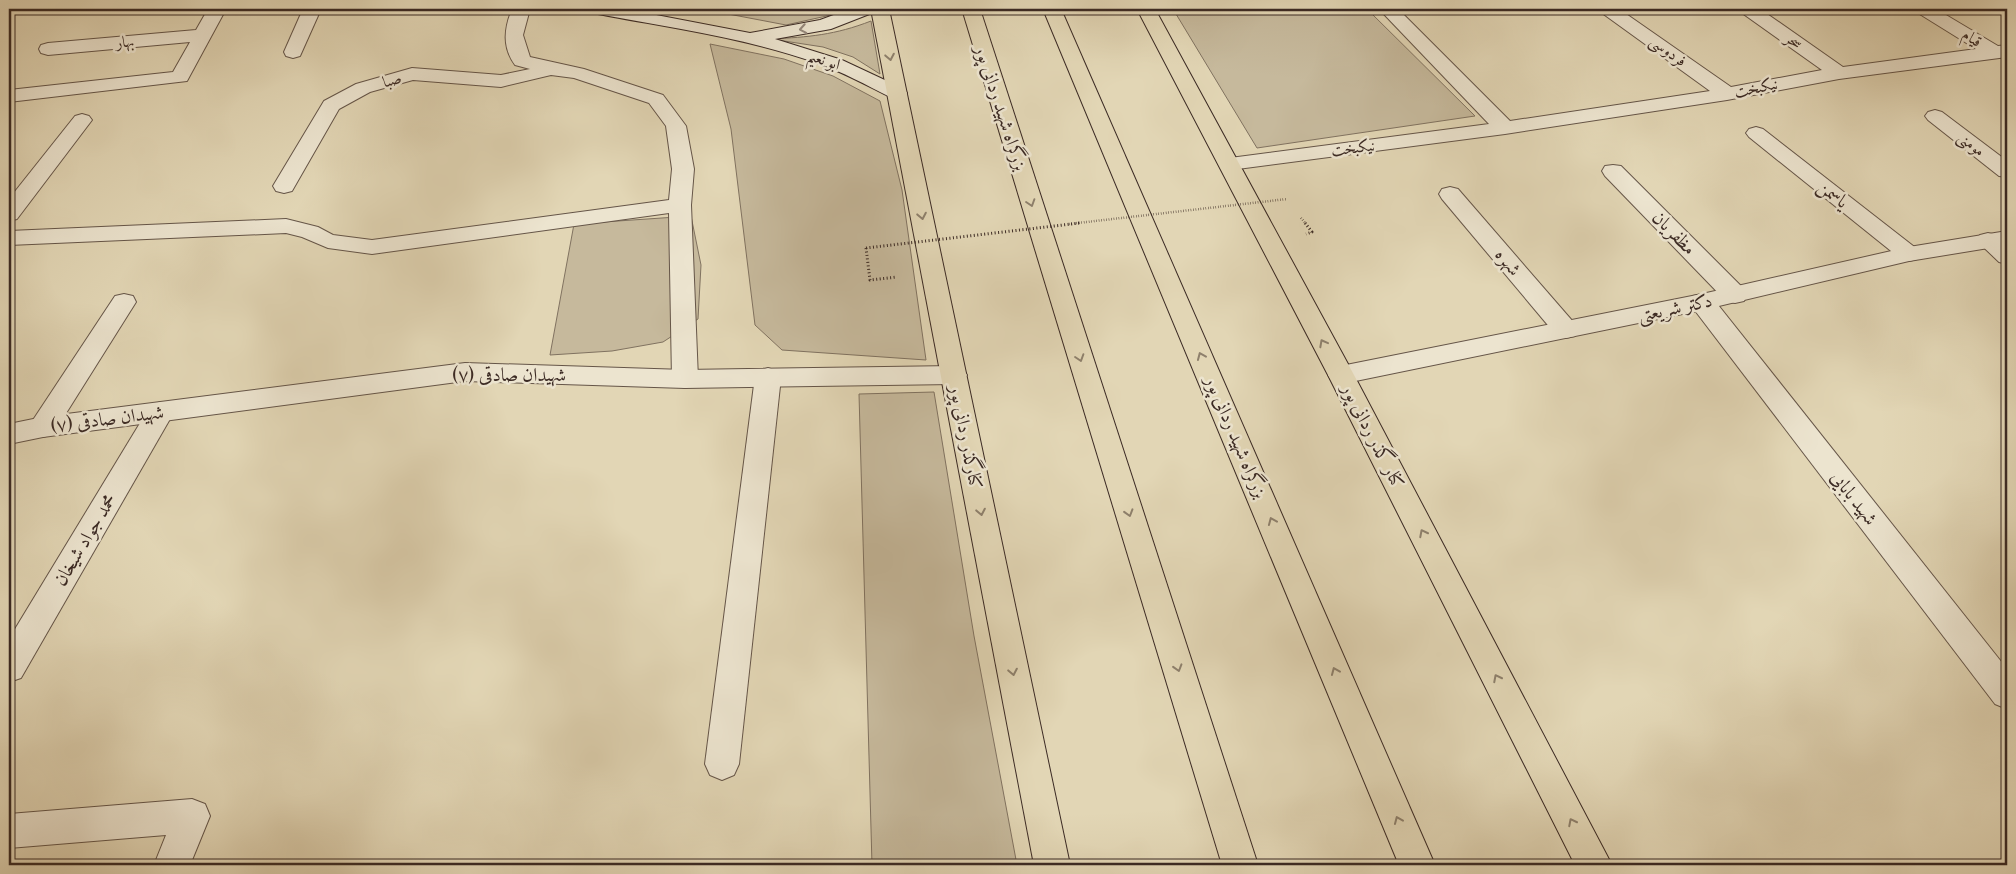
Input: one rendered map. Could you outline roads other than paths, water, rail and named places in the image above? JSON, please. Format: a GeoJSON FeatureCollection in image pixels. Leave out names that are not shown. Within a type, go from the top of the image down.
{"type":"FeatureCollection","features":[{"type":"Feature","properties":{"kind":"main road","name":"کنارگذر ردانی پور"},"geometry":{"type":"LineString","coordinates":[[880,9],[1052,865]]}},
{"type":"Feature","properties":{"kind":"main road"},"geometry":{"type":"LineString","coordinates":[[951,9],[979,40]]}},
{"type":"Feature","properties":{"kind":"main road","name":"بزرگراه شهید ردانی پور"},"geometry":{"type":"LineString","coordinates":[[971,9],[979,40],[1240,865]]}},
{"type":"Feature","properties":{"kind":"main road","name":"بزرگراه شهید ردانی پور"},"geometry":{"type":"LineString","coordinates":[[1052,9],[1061,21],[1418,865]]}},
{"type":"Feature","properties":{"kind":"main road","name":"کنار گذر ردانی پور"},"geometry":{"type":"LineString","coordinates":[[1146,9],[1341,375],[1594,865]]}},
{"type":"Feature","properties":{"kind":"street"},"geometry":{"type":"LineString","coordinates":[[9,96],[180,76],[216,9]]}},
{"type":"Feature","properties":{"kind":"street"},"geometry":{"type":"LineString","coordinates":[[292,52],[312,9]]}},
{"type":"Feature","properties":{"kind":"street"},"geometry":{"type":"LineString","coordinates":[[521,9],[514,26],[514,45],[522,61],[550,69],[577,73],[656,99],[676,126],[683,169],[680,205],[685,379]]}},
{"type":"Feature","properties":{"kind":"street","name":"ابو نعیم"},"geometry":{"type":"LineString","coordinates":[[598,9],[746,39],[814,56],[851,70],[897,93]]}},
{"type":"Feature","properties":{"kind":"street","name":"ابو نعیم"},"geometry":{"type":"LineString","coordinates":[[746,39],[824,26],[866,9]]}},
{"type":"Feature","properties":{"kind":"street"},"geometry":{"type":"LineString","coordinates":[[1388,9],[1505,128]]}},
{"type":"Feature","properties":{"kind":"street","name":"فردوسی"},"geometry":{"type":"LineString","coordinates":[[1608,9],[1727,94]]}},
{"type":"Feature","properties":{"kind":"street","name":"سحر"},"geometry":{"type":"LineString","coordinates":[[1748,9],[1839,73]]}},
{"type":"Feature","properties":{"kind":"street","name":"قیام"},"geometry":{"type":"LineString","coordinates":[[1924,9],[2001,51]]}},
{"type":"Feature","properties":{"kind":"street","name":"بهار"},"geometry":{"type":"LineString","coordinates":[[48,49],[202,35]]}},
{"type":"Feature","properties":{"kind":"street","name":"نیکبخت"},"geometry":{"type":"LineString","coordinates":[[1230,164],[1505,128],[1727,94],[1839,73],[2001,51]]}},
{"type":"Feature","properties":{"kind":"street","name":"صبا"},"geometry":{"type":"LineString","coordinates":[[284,186],[331,105],[363,88],[412,74],[501,81],[528,76],[550,69]]}},
{"type":"Feature","properties":{"kind":"street","name":"مومنی"},"geometry":{"type":"LineString","coordinates":[[1934,116],[2007,171]]}},
{"type":"Feature","properties":{"kind":"street"},"geometry":{"type":"LineString","coordinates":[[9,214],[82,120]]}},
{"type":"Feature","properties":{"kind":"street","name":"یاسمن"},"geometry":{"type":"LineString","coordinates":[[1756,133],[1909,254]]}},
{"type":"Feature","properties":{"kind":"street","name":"مظفریان"},"geometry":{"type":"LineString","coordinates":[[1613,171],[1736,295]]}},
{"type":"Feature","properties":{"kind":"street","name":"شهره"},"geometry":{"type":"LineString","coordinates":[[1450,194],[1566,330]]}},
{"type":"Feature","properties":{"kind":"street"},"geometry":{"type":"LineString","coordinates":[[9,238],[286,226],[310,232],[328,240],[372,247],[680,205]]}},
{"type":"Feature","properties":{"kind":"street"},"geometry":{"type":"LineString","coordinates":[[1998,239],[2007,257]]}},
{"type":"Feature","properties":{"kind":"street","name":"دکتر شریعتی"},"geometry":{"type":"LineString","coordinates":[[1341,375],[1736,295],[1909,254],[1998,239]]}},
{"type":"Feature","properties":{"kind":"street"},"geometry":{"type":"LineString","coordinates":[[43,427],[124,302]]}},
{"type":"Feature","properties":{"kind":"street","name":"شهید بابایی"},"geometry":{"type":"LineString","coordinates":[[1702,302],[2007,694]]}},
{"type":"Feature","properties":{"kind":"street","name":"شهیدان صادقی (۷)"},"geometry":{"type":"LineString","coordinates":[[9,434],[43,427],[465,372],[685,379],[954,375]]}},
{"type":"Feature","properties":{"kind":"street"},"geometry":{"type":"LineString","coordinates":[[722,764],[768,377]]}},
{"type":"Feature","properties":{"kind":"street","name":"محمد جواد شیخان"},"geometry":{"type":"LineString","coordinates":[[9,668],[161,412]]}},
{"type":"Feature","properties":{"kind":"street"},"geometry":{"type":"LineString","coordinates":[[9,831],[192,816],[172,865]]}}]}
